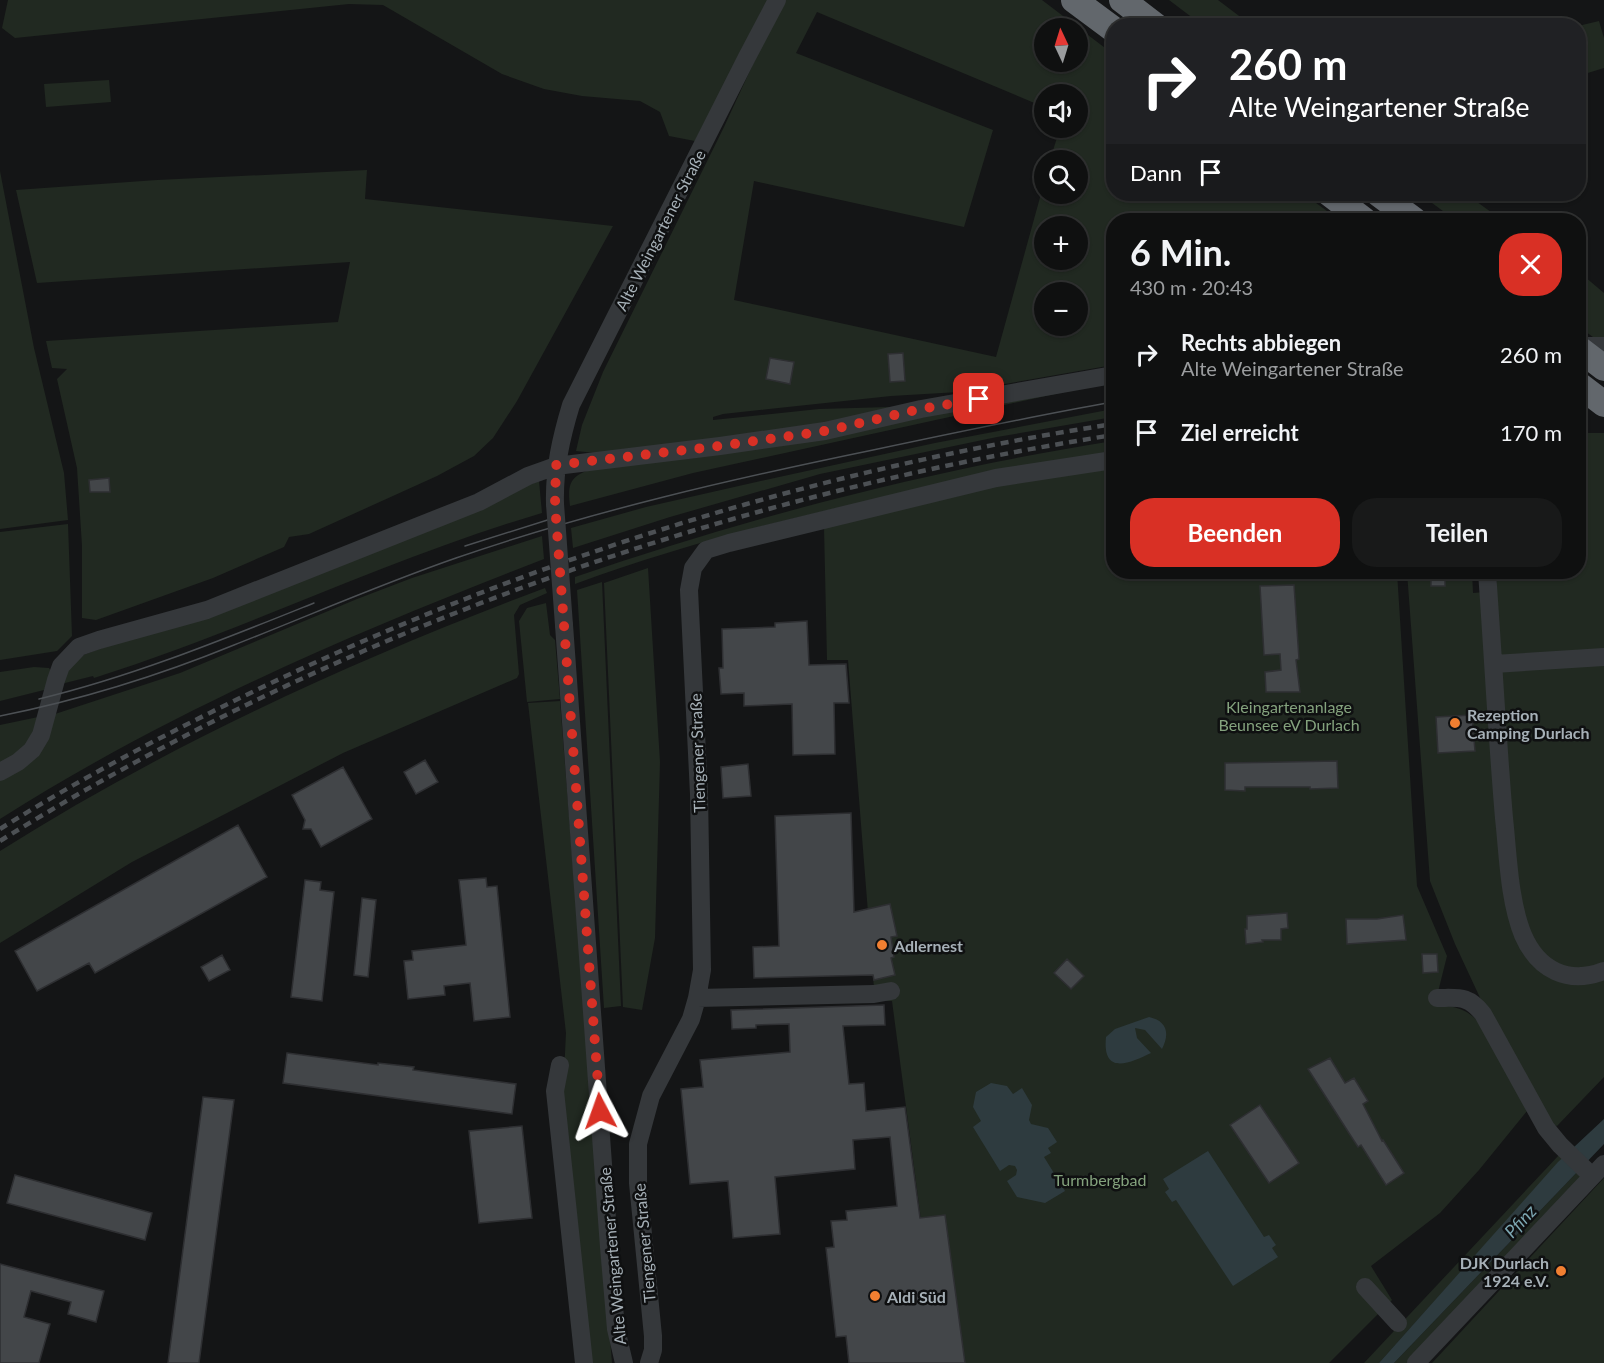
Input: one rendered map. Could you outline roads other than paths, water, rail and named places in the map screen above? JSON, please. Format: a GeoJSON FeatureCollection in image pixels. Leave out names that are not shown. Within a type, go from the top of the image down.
{"type":"FeatureCollection","features":[{"type":"Feature","properties":{"kind":"highway"},"geometry":{"type":"LineString","coordinates":[[1074,0],[1106,24]]}},
{"type":"Feature","properties":{"kind":"highway"},"geometry":{"type":"LineString","coordinates":[[1122,0],[1146,18]]}},
{"type":"Feature","properties":{"kind":"highway"},"geometry":{"type":"LineString","coordinates":[[1339,201],[1355,213]]}},
{"type":"Feature","properties":{"kind":"highway"},"geometry":{"type":"LineString","coordinates":[[1388,201],[1405,213]]}},
{"type":"Feature","properties":{"kind":"highway"},"geometry":{"type":"LineString","coordinates":[[1586,353],[1604,368]]}},
{"type":"Feature","properties":{"kind":"highway"},"geometry":{"type":"LineString","coordinates":[[1586,390],[1604,404]]}},
{"type":"Feature","properties":{"kind":"street","name":"Alte Weingartener Straße"},"geometry":{"type":"LineString","coordinates":[[624,1363],[616,1329],[610,1259],[555,504],[556,465],[572,405],[777,0]]}},
{"type":"Feature","properties":{"kind":"street"},"geometry":{"type":"LineString","coordinates":[[1586,347],[1604,346]]}},
{"type":"Feature","properties":{"kind":"street"},"geometry":{"type":"LineString","coordinates":[[0,772],[18,762],[37,743],[48,715],[61,666],[79,647],[207,610],[479,502],[522,478],[556,465],[825,431],[921,409],[1106,376]]}},
{"type":"Feature","properties":{"kind":"street","name":"Tiengener Straße"},"geometry":{"type":"LineString","coordinates":[[649,1363],[653,1350],[653,1336],[638,1184],[638,1144],[651,1096],[691,1019],[698,998],[702,970],[699,794],[689,590],[693,568],[706,550],[996,478],[1106,461]]}},
{"type":"Feature","properties":{"kind":"street"},"geometry":{"type":"LineString","coordinates":[[1488,579],[1500,775],[1516,914],[1524,936],[1539,960],[1558,972],[1582,977],[1604,971]]}},
{"type":"Feature","properties":{"kind":"street"},"geometry":{"type":"LineString","coordinates":[[1494,664],[1604,657]]}},
{"type":"Feature","properties":{"kind":"street"},"geometry":{"type":"LineString","coordinates":[[698,998],[874,994],[891,991]]}},
{"type":"Feature","properties":{"kind":"street"},"geometry":{"type":"LineString","coordinates":[[1416,1363],[1593,1169],[1564,1149],[1546,1128],[1483,1014],[1475,1004],[1465,998],[1437,998]]}},
{"type":"Feature","properties":{"kind":"street"},"geometry":{"type":"LineString","coordinates":[[560,1065],[555,1091],[584,1363]]}},
{"type":"Feature","properties":{"kind":"street"},"geometry":{"type":"LineString","coordinates":[[1365,1287],[1398,1323]]}},
{"type":"Feature","properties":{"kind":"water"},"geometry":{"type":"Polygon","coordinates":[[[1149,1017],[1160,1021],[1165,1028],[1166,1038],[1162,1049],[1145,1030],[1135,1028],[1137,1038],[1151,1053],[1126,1063],[1113,1062],[1108,1057],[1106,1037],[1115,1029],[1149,1017]]]}},
{"type":"Feature","properties":{"kind":"water"},"geometry":{"type":"Polygon","coordinates":[[[991,1083],[1007,1086],[1013,1094],[1022,1088],[1032,1105],[1029,1120],[1031,1124],[1048,1128],[1057,1142],[1048,1148],[1051,1153],[1044,1157],[1065,1191],[1045,1203],[1017,1197],[1007,1181],[1016,1175],[1015,1166],[1009,1165],[1000,1171],[973,1127],[981,1121],[973,1107],[976,1092],[991,1083]]]}},
{"type":"Feature","properties":{"kind":"water","name":"Pfinz"},"geometry":{"type":"Polygon","coordinates":[[[1604,1119],[1604,1144],[1394,1363],[1379,1363],[1558,1162],[1604,1119]]]}},
{"type":"Feature","properties":{"kind":"water"},"geometry":{"type":"Polygon","coordinates":[[[1208,1151],[1264,1237],[1269,1235],[1276,1245],[1272,1248],[1278,1257],[1233,1286],[1176,1200],[1172,1202],[1165,1192],[1169,1189],[1163,1179],[1208,1151]]]}},
{"type":"Feature","properties":{"kind":"tram line"},"geometry":{"type":"LineString","coordinates":[[1586,356],[1604,357]]}},
{"type":"Feature","properties":{"kind":"tram line"},"geometry":{"type":"LineString","coordinates":[[1586,365],[1604,366]]}},
{"type":"Feature","properties":{"kind":"tram line"},"geometry":{"type":"LineString","coordinates":[[0,716],[60,703],[148,677],[428,568],[559,525],[767,472],[1106,403]]}},
{"type":"Feature","properties":{"kind":"tram line"},"geometry":{"type":"LineString","coordinates":[[465,546],[557,517]]}},
{"type":"Feature","properties":{"kind":"tram line"},"geometry":{"type":"LineString","coordinates":[[39,699],[144,668],[314,603]]}},
{"type":"Feature","properties":{"kind":"railway"},"geometry":{"type":"LineString","coordinates":[[1586,398],[1604,399]]}},
{"type":"Feature","properties":{"kind":"railway"},"geometry":{"type":"LineString","coordinates":[[0,829],[132,753],[269,684],[370,638],[472,596],[576,558],[682,523],[895,466],[1004,443],[1106,425]]}},
{"type":"Feature","properties":{"kind":"railway"},"geometry":{"type":"LineString","coordinates":[[0,841],[129,766],[261,698],[397,637],[536,582],[678,535],[821,495],[966,462],[1106,436]]}},
{"type":"Feature","properties":{"kind":"place","name":"Rezeption Camping Durlach"},"geometry":{"type":"Point","coordinates":[1455,723]}},
{"type":"Feature","properties":{"kind":"place","name":"Adlernest"},"geometry":{"type":"Point","coordinates":[882,945]}},
{"type":"Feature","properties":{"kind":"place","name":"DJK Durlach 1924 e.V."},"geometry":{"type":"Point","coordinates":[1561,1271]}},
{"type":"Feature","properties":{"kind":"place","name":"Aldi Süd"},"geometry":{"type":"Point","coordinates":[875,1296]}},
{"type":"Feature","properties":{"kind":"park label","name":"Kleingartenanlage Beunsee eV Durlach"},"geometry":{"type":"Point","coordinates":[1289,715]}},
{"type":"Feature","properties":{"kind":"park label","name":"Turmbergbad"},"geometry":{"type":"Point","coordinates":[1100,1179]}}]}
